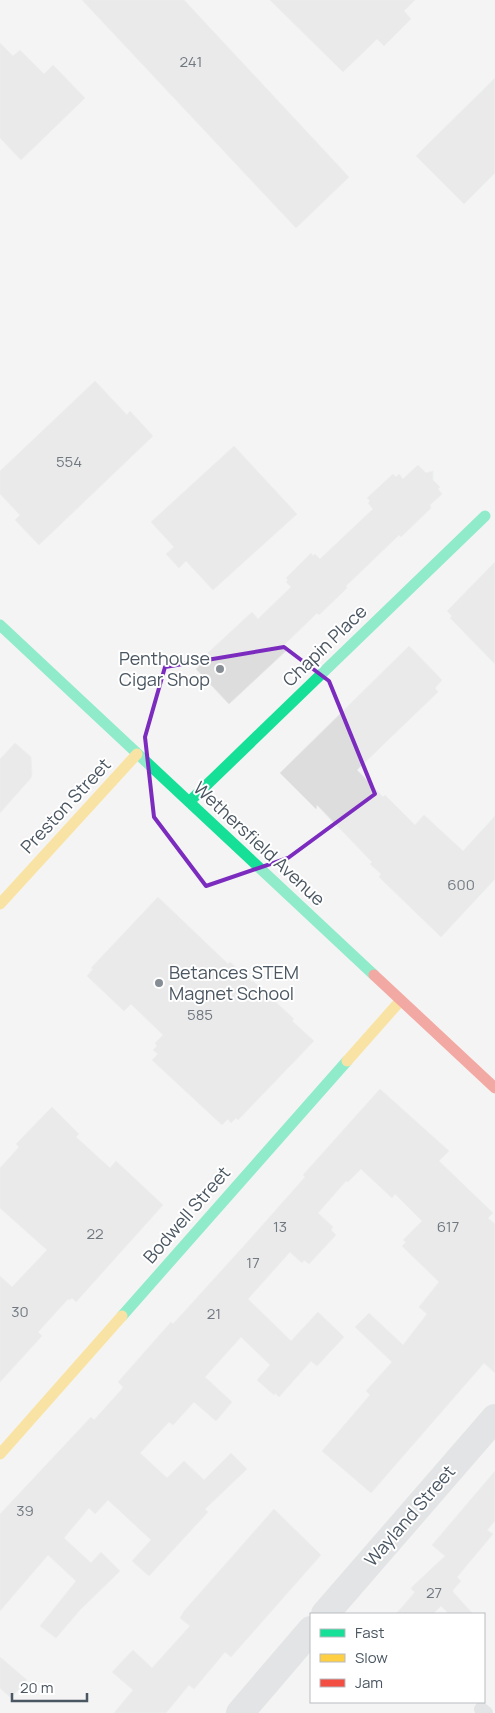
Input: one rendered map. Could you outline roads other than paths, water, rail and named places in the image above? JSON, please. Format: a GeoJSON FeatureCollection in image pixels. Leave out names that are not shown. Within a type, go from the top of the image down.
{"type":"FeatureCollection","features":[{"type":"Feature","properties":{"kind":"street","name":"Chapin Place"},"geometry":{"type":"LineString","coordinates":[[189,802],[486,516]]}},
{"type":"Feature","properties":{"kind":"street","name":"Wethersfield Avenue"},"geometry":{"type":"LineString","coordinates":[[0,625],[495,1088]]}},
{"type":"Feature","properties":{"kind":"street","name":"Preston Street"},"geometry":{"type":"LineString","coordinates":[[0,904],[138,754]]}},
{"type":"Feature","properties":{"kind":"street","name":"Bodwell Street"},"geometry":{"type":"LineString","coordinates":[[0,1454],[401,1000]]}},
{"type":"Feature","properties":{"kind":"street","name":"Wayland Street"},"geometry":{"type":"LineString","coordinates":[[326,1613],[495,1418]]}},
{"type":"Feature","properties":{"kind":"street"},"geometry":{"type":"LineString","coordinates":[[240,1713],[310,1631]]}},
{"type":"Feature","properties":{"kind":"place","name":"Penthouse Cigar Shop"},"geometry":{"type":"Point","coordinates":[220,669]}},
{"type":"Feature","properties":{"kind":"place","name":"Betances STEM Magnet School"},"geometry":{"type":"Point","coordinates":[159,983]}}]}
